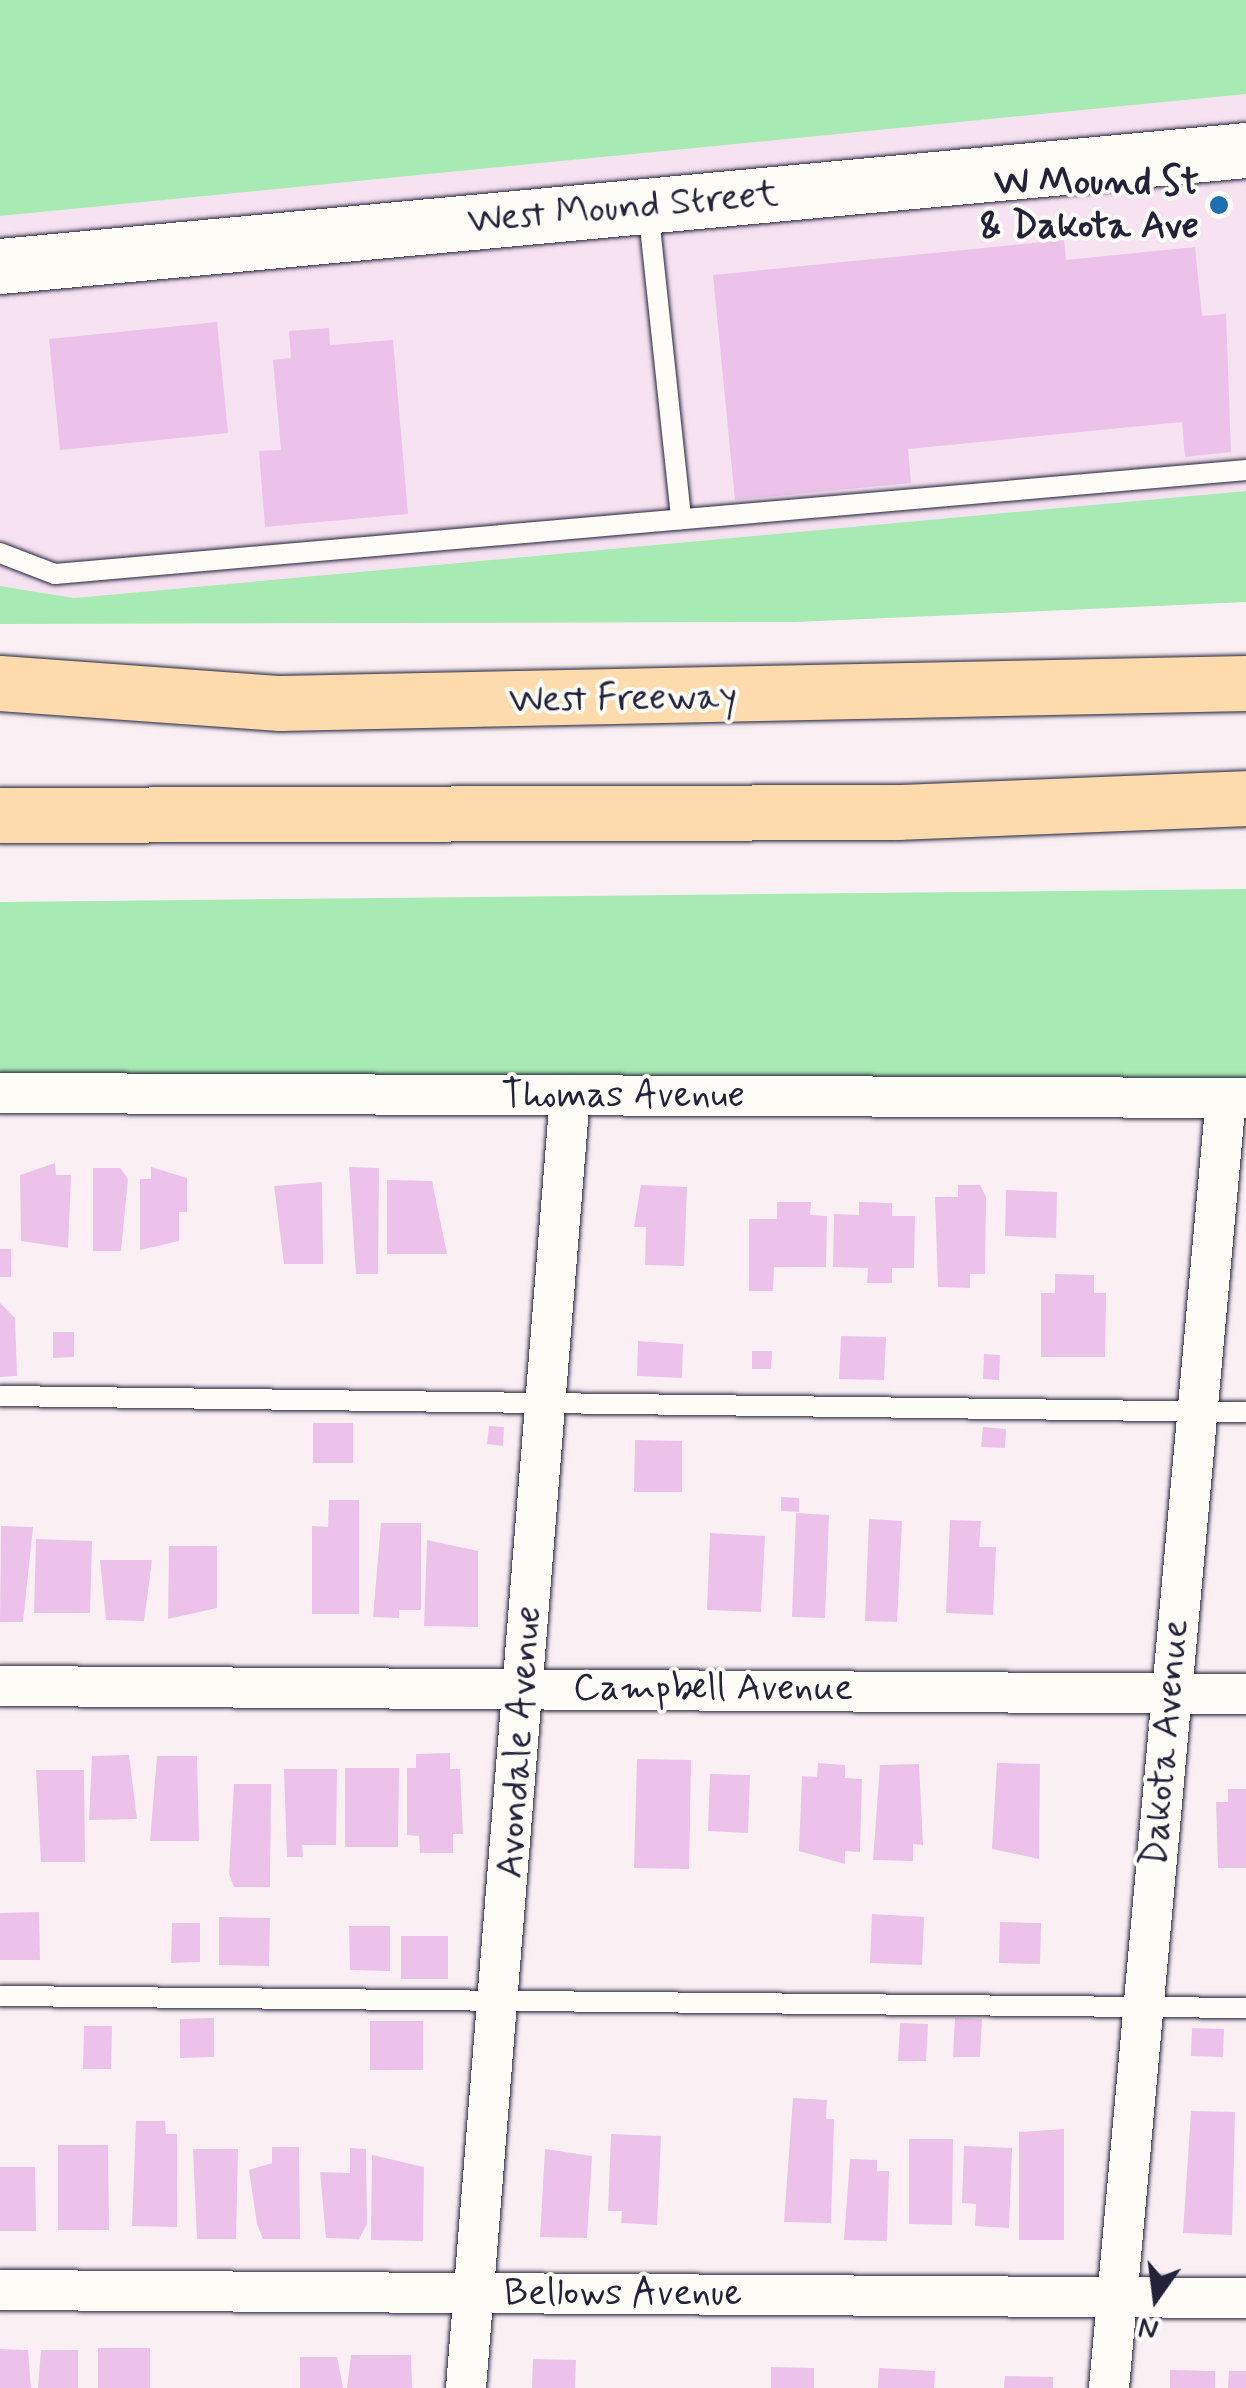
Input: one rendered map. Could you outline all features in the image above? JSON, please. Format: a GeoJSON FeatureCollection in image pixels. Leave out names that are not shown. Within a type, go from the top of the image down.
{"type":"FeatureCollection","features":[{"type":"Feature","properties":{"kind":"highway","name":"West Freeway"},"geometry":{"type":"LineString","coordinates":[[0,683],[280,703],[1246,683]]}},
{"type":"Feature","properties":{"kind":"highway"},"geometry":{"type":"LineString","coordinates":[[0,814],[898,812],[1246,798]]}},
{"type":"Feature","properties":{"kind":"main road","name":"West Mound Street"},"geometry":{"type":"LineString","coordinates":[[0,266],[1246,150]]}},
{"type":"Feature","properties":{"kind":"street","name":"Thomas Avenue"},"geometry":{"type":"LineString","coordinates":[[0,1094],[1236,1098]]}},
{"type":"Feature","properties":{"kind":"street","name":"Avondale Avenue"},"geometry":{"type":"LineString","coordinates":[[466,2388],[502,1998],[521,1688],[548,1400],[570,1096]]}},
{"type":"Feature","properties":{"kind":"street","name":"Dakota Avenue"},"geometry":{"type":"LineString","coordinates":[[1109,2388],[1170,1692],[1236,1098]]}},
{"type":"Feature","properties":{"kind":"street","name":"Campbell Avenue"},"geometry":{"type":"LineString","coordinates":[[0,1686],[1246,1694]]}},
{"type":"Feature","properties":{"kind":"street","name":"Bellows Avenue"},"geometry":{"type":"LineString","coordinates":[[0,2290],[1246,2298]]}},
{"type":"Feature","properties":{"kind":"lane"},"geometry":{"type":"LineString","coordinates":[[648,206],[681,519]]}},
{"type":"Feature","properties":{"kind":"lane"},"geometry":{"type":"LineString","coordinates":[[0,553],[56,574],[1246,470]]}},
{"type":"Feature","properties":{"kind":"lane"},"geometry":{"type":"LineString","coordinates":[[0,1396],[548,1400],[1246,1412]]}},
{"type":"Feature","properties":{"kind":"lane"},"geometry":{"type":"LineString","coordinates":[[0,1996],[1246,2008]]}},
{"type":"Feature","properties":{"kind":"shaded area"},"geometry":{"type":"Polygon","coordinates":[[[1246,94],[1246,491],[74,598],[0,586],[0,216],[1246,94]]]}},
{"type":"Feature","properties":{"kind":"green space"},"geometry":{"type":"Polygon","coordinates":[[[0,0],[1246,0],[1246,94],[0,216],[0,0]]]}},
{"type":"Feature","properties":{"kind":"green space"},"geometry":{"type":"Polygon","coordinates":[[[1246,491],[1246,602],[796,622],[0,624],[0,586],[74,598],[1246,491]]]}},
{"type":"Feature","properties":{"kind":"green space"},"geometry":{"type":"Polygon","coordinates":[[[1246,889],[1246,1078],[0,1077],[0,902],[1246,889]]]}},
{"type":"Feature","properties":{"kind":"building"},"geometry":{"type":"Polygon","coordinates":[[[1064,240],[1066,260],[1195,247],[1202,316],[1226,314],[1231,452],[1185,457],[1182,422],[908,449],[911,483],[735,500],[713,275],[1064,240]]]}},
{"type":"Feature","properties":{"kind":"building"},"geometry":{"type":"Polygon","coordinates":[[[217,322],[228,433],[60,450],[49,339],[217,322]]]}},
{"type":"Feature","properties":{"kind":"building"},"geometry":{"type":"Polygon","coordinates":[[[329,328],[330,345],[393,340],[408,514],[265,527],[259,451],[281,450],[273,360],[291,358],[289,331],[329,328]]]}},
{"type":"Feature","properties":{"kind":"building"},"geometry":{"type":"Polygon","coordinates":[[[55,1163],[56,1175],[71,1175],[68,1248],[21,1241],[20,1175],[55,1163]]]}},
{"type":"Feature","properties":{"kind":"building"},"geometry":{"type":"Polygon","coordinates":[[[151,1167],[187,1178],[187,1212],[179,1212],[179,1241],[140,1250],[140,1179],[151,1179],[151,1167]]]}},
{"type":"Feature","properties":{"kind":"building"},"geometry":{"type":"Polygon","coordinates":[[[349,1167],[379,1168],[378,1274],[356,1274],[349,1167]]]}},
{"type":"Feature","properties":{"kind":"building"},"geometry":{"type":"Polygon","coordinates":[[[93,1168],[120,1168],[128,1179],[121,1251],[93,1251],[93,1168]]]}},
{"type":"Feature","properties":{"kind":"building"},"geometry":{"type":"Polygon","coordinates":[[[387,1180],[432,1181],[447,1254],[387,1254],[387,1180]]]}},
{"type":"Feature","properties":{"kind":"building"},"geometry":{"type":"Polygon","coordinates":[[[322,1182],[323,1264],[284,1264],[274,1186],[322,1182]]]}},
{"type":"Feature","properties":{"kind":"building"},"geometry":{"type":"Polygon","coordinates":[[[641,1185],[687,1187],[684,1266],[645,1265],[646,1227],[634,1227],[641,1185]]]}},
{"type":"Feature","properties":{"kind":"building"},"geometry":{"type":"Polygon","coordinates":[[[958,1185],[980,1185],[986,1197],[985,1274],[970,1274],[970,1288],[938,1287],[935,1197],[958,1197],[958,1185]]]}},
{"type":"Feature","properties":{"kind":"building"},"geometry":{"type":"Polygon","coordinates":[[[1006,1190],[1057,1192],[1056,1238],[1005,1236],[1006,1190]]]}},
{"type":"Feature","properties":{"kind":"building"},"geometry":{"type":"Polygon","coordinates":[[[777,1202],[811,1202],[810,1215],[827,1216],[826,1267],[774,1267],[773,1291],[749,1291],[749,1219],[777,1219],[777,1202]]]}},
{"type":"Feature","properties":{"kind":"building"},"geometry":{"type":"Polygon","coordinates":[[[859,1202],[892,1203],[892,1216],[915,1216],[914,1268],[892,1268],[892,1283],[867,1283],[868,1268],[833,1267],[834,1214],[859,1215],[859,1202]]]}},
{"type":"Feature","properties":{"kind":"building"},"geometry":{"type":"Polygon","coordinates":[[[0,1249],[11,1249],[11,1277],[0,1277],[0,1249]]]}},
{"type":"Feature","properties":{"kind":"building"},"geometry":{"type":"Polygon","coordinates":[[[1055,1274],[1094,1275],[1094,1293],[1106,1293],[1105,1357],[1041,1357],[1041,1293],[1055,1293],[1055,1274]]]}},
{"type":"Feature","properties":{"kind":"building"},"geometry":{"type":"Polygon","coordinates":[[[0,1303],[15,1318],[17,1376],[0,1377],[0,1303]]]}},
{"type":"Feature","properties":{"kind":"building"},"geometry":{"type":"Polygon","coordinates":[[[53,1332],[74,1332],[74,1357],[53,1358],[53,1332]]]}},
{"type":"Feature","properties":{"kind":"building"},"geometry":{"type":"Polygon","coordinates":[[[841,1336],[886,1337],[884,1380],[839,1379],[841,1336]]]}},
{"type":"Feature","properties":{"kind":"building"},"geometry":{"type":"Polygon","coordinates":[[[638,1341],[683,1344],[682,1378],[637,1376],[638,1341]]]}},
{"type":"Feature","properties":{"kind":"building"},"geometry":{"type":"Polygon","coordinates":[[[752,1351],[772,1351],[771,1369],[752,1369],[752,1351]]]}},
{"type":"Feature","properties":{"kind":"building"},"geometry":{"type":"Polygon","coordinates":[[[984,1354],[1000,1355],[999,1380],[983,1379],[984,1354]]]}},
{"type":"Feature","properties":{"kind":"building"},"geometry":{"type":"Polygon","coordinates":[[[313,1423],[353,1423],[353,1463],[313,1463],[313,1423]]]}},
{"type":"Feature","properties":{"kind":"building"},"geometry":{"type":"Polygon","coordinates":[[[489,1426],[504,1427],[503,1446],[487,1444],[489,1426]]]}},
{"type":"Feature","properties":{"kind":"building"},"geometry":{"type":"Polygon","coordinates":[[[983,1427],[1006,1429],[1005,1448],[981,1447],[983,1427]]]}},
{"type":"Feature","properties":{"kind":"building"},"geometry":{"type":"Polygon","coordinates":[[[635,1440],[682,1441],[682,1492],[634,1492],[635,1440]]]}},
{"type":"Feature","properties":{"kind":"building"},"geometry":{"type":"Polygon","coordinates":[[[781,1497],[799,1498],[799,1512],[781,1511],[781,1497]]]}},
{"type":"Feature","properties":{"kind":"building"},"geometry":{"type":"Polygon","coordinates":[[[329,1500],[359,1500],[359,1614],[312,1614],[312,1526],[328,1527],[329,1500]]]}},
{"type":"Feature","properties":{"kind":"building"},"geometry":{"type":"Polygon","coordinates":[[[796,1513],[829,1515],[825,1618],[792,1617],[796,1513]]]}},
{"type":"Feature","properties":{"kind":"building"},"geometry":{"type":"Polygon","coordinates":[[[869,1519],[902,1521],[897,1622],[865,1621],[869,1519]]]}},
{"type":"Feature","properties":{"kind":"building"},"geometry":{"type":"Polygon","coordinates":[[[950,1520],[981,1521],[979,1547],[996,1547],[993,1615],[946,1613],[950,1520]]]}},
{"type":"Feature","properties":{"kind":"building"},"geometry":{"type":"Polygon","coordinates":[[[381,1523],[421,1523],[421,1610],[399,1610],[399,1618],[373,1617],[381,1523]]]}},
{"type":"Feature","properties":{"kind":"building"},"geometry":{"type":"Polygon","coordinates":[[[1,1526],[33,1527],[23,1622],[0,1622],[1,1526]]]}},
{"type":"Feature","properties":{"kind":"building"},"geometry":{"type":"Polygon","coordinates":[[[710,1533],[765,1536],[761,1612],[707,1610],[710,1533]]]}},
{"type":"Feature","properties":{"kind":"building"},"geometry":{"type":"Polygon","coordinates":[[[36,1539],[92,1541],[90,1613],[34,1613],[36,1539]]]}},
{"type":"Feature","properties":{"kind":"building"},"geometry":{"type":"Polygon","coordinates":[[[427,1540],[478,1551],[478,1627],[424,1626],[427,1540]]]}},
{"type":"Feature","properties":{"kind":"building"},"geometry":{"type":"Polygon","coordinates":[[[169,1546],[217,1546],[217,1608],[168,1619],[169,1546]]]}},
{"type":"Feature","properties":{"kind":"building"},"geometry":{"type":"Polygon","coordinates":[[[100,1560],[152,1560],[144,1621],[106,1620],[100,1560]]]}},
{"type":"Feature","properties":{"kind":"building"},"geometry":{"type":"Polygon","coordinates":[[[450,1753],[450,1769],[460,1769],[463,1834],[453,1834],[453,1853],[420,1853],[419,1836],[407,1835],[407,1768],[416,1768],[416,1754],[450,1753]]]}},
{"type":"Feature","properties":{"kind":"building"},"geometry":{"type":"Polygon","coordinates":[[[129,1755],[137,1819],[89,1820],[92,1756],[129,1755]]]}},
{"type":"Feature","properties":{"kind":"building"},"geometry":{"type":"Polygon","coordinates":[[[157,1756],[197,1756],[199,1841],[150,1841],[157,1756]]]}},
{"type":"Feature","properties":{"kind":"building"},"geometry":{"type":"Polygon","coordinates":[[[637,1759],[691,1760],[689,1869],[634,1868],[637,1759]]]}},
{"type":"Feature","properties":{"kind":"building"},"geometry":{"type":"Polygon","coordinates":[[[818,1763],[845,1765],[845,1778],[862,1779],[860,1852],[845,1851],[845,1864],[799,1851],[802,1776],[817,1777],[818,1763]]]}},
{"type":"Feature","properties":{"kind":"building"},"geometry":{"type":"Polygon","coordinates":[[[997,1763],[1040,1764],[1039,1859],[992,1849],[997,1763]]]}},
{"type":"Feature","properties":{"kind":"building"},"geometry":{"type":"Polygon","coordinates":[[[919,1764],[923,1845],[913,1844],[913,1861],[873,1860],[880,1765],[919,1764]]]}},
{"type":"Feature","properties":{"kind":"building"},"geometry":{"type":"Polygon","coordinates":[[[345,1768],[399,1768],[398,1847],[345,1847],[345,1768]]]}},
{"type":"Feature","properties":{"kind":"building"},"geometry":{"type":"Polygon","coordinates":[[[284,1769],[337,1769],[336,1845],[302,1845],[303,1857],[287,1857],[284,1769]]]}},
{"type":"Feature","properties":{"kind":"building"},"geometry":{"type":"Polygon","coordinates":[[[36,1770],[84,1770],[85,1862],[41,1862],[36,1770]]]}},
{"type":"Feature","properties":{"kind":"building"},"geometry":{"type":"Polygon","coordinates":[[[710,1774],[750,1775],[748,1833],[708,1831],[710,1774]]]}},
{"type":"Feature","properties":{"kind":"building"},"geometry":{"type":"Polygon","coordinates":[[[234,1784],[271,1784],[270,1887],[234,1887],[229,1874],[234,1784]]]}},
{"type":"Feature","properties":{"kind":"building"},"geometry":{"type":"Polygon","coordinates":[[[1228,1789],[1246,1789],[1246,1868],[1218,1868],[1216,1802],[1228,1802],[1228,1789]]]}},
{"type":"Feature","properties":{"kind":"building"},"geometry":{"type":"Polygon","coordinates":[[[39,1912],[40,1960],[0,1960],[0,1913],[39,1912]]]}},
{"type":"Feature","properties":{"kind":"building"},"geometry":{"type":"Polygon","coordinates":[[[872,1914],[924,1917],[922,1965],[870,1963],[872,1914]]]}},
{"type":"Feature","properties":{"kind":"building"},"geometry":{"type":"Polygon","coordinates":[[[219,1917],[270,1918],[269,1966],[219,1965],[219,1917]]]}},
{"type":"Feature","properties":{"kind":"building"},"geometry":{"type":"Polygon","coordinates":[[[1000,1922],[1041,1923],[1040,1964],[999,1963],[1000,1922]]]}},
{"type":"Feature","properties":{"kind":"building"},"geometry":{"type":"Polygon","coordinates":[[[172,1923],[200,1923],[200,1962],[171,1963],[172,1923]]]}},
{"type":"Feature","properties":{"kind":"building"},"geometry":{"type":"Polygon","coordinates":[[[349,1926],[390,1926],[390,1971],[350,1970],[349,1926]]]}},
{"type":"Feature","properties":{"kind":"building"},"geometry":{"type":"Polygon","coordinates":[[[401,1936],[448,1936],[448,1979],[401,1979],[401,1936]]]}},
{"type":"Feature","properties":{"kind":"building"},"geometry":{"type":"Polygon","coordinates":[[[214,2018],[214,2057],[180,2058],[180,2019],[214,2018]]]}},
{"type":"Feature","properties":{"kind":"building"},"geometry":{"type":"Polygon","coordinates":[[[955,2018],[982,2019],[980,2057],[953,2057],[955,2018]]]}},
{"type":"Feature","properties":{"kind":"building"},"geometry":{"type":"Polygon","coordinates":[[[370,2021],[423,2021],[423,2070],[370,2070],[370,2021]]]}},
{"type":"Feature","properties":{"kind":"building"},"geometry":{"type":"Polygon","coordinates":[[[900,2023],[928,2024],[926,2061],[898,2061],[900,2023]]]}},
{"type":"Feature","properties":{"kind":"building"},"geometry":{"type":"Polygon","coordinates":[[[84,2026],[112,2026],[111,2069],[83,2069],[84,2026]]]}},
{"type":"Feature","properties":{"kind":"building"},"geometry":{"type":"Polygon","coordinates":[[[1192,2028],[1224,2029],[1223,2057],[1191,2056],[1192,2028]]]}},
{"type":"Feature","properties":{"kind":"building"},"geometry":{"type":"Polygon","coordinates":[[[793,2098],[827,2100],[826,2119],[834,2119],[831,2223],[784,2222],[793,2098]]]}},
{"type":"Feature","properties":{"kind":"building"},"geometry":{"type":"Polygon","coordinates":[[[1191,2111],[1235,2112],[1232,2235],[1183,2233],[1191,2111]]]}},
{"type":"Feature","properties":{"kind":"building"},"geometry":{"type":"Polygon","coordinates":[[[136,2121],[165,2121],[166,2134],[177,2134],[177,2227],[132,2226],[136,2121]]]}},
{"type":"Feature","properties":{"kind":"building"},"geometry":{"type":"Polygon","coordinates":[[[1064,2129],[1064,2240],[1019,2240],[1019,2132],[1064,2129]]]}},
{"type":"Feature","properties":{"kind":"building"},"geometry":{"type":"Polygon","coordinates":[[[611,2134],[661,2136],[657,2225],[621,2223],[622,2211],[608,2211],[611,2134]]]}},
{"type":"Feature","properties":{"kind":"building"},"geometry":{"type":"Polygon","coordinates":[[[909,2139],[953,2139],[952,2225],[909,2224],[909,2139]]]}},
{"type":"Feature","properties":{"kind":"building"},"geometry":{"type":"Polygon","coordinates":[[[58,2145],[108,2145],[109,2230],[58,2230],[58,2145]]]}},
{"type":"Feature","properties":{"kind":"building"},"geometry":{"type":"Polygon","coordinates":[[[964,2146],[1012,2148],[1009,2228],[975,2226],[976,2204],[962,2203],[964,2146]]]}},
{"type":"Feature","properties":{"kind":"building"},"geometry":{"type":"Polygon","coordinates":[[[272,2147],[299,2147],[300,2239],[263,2239],[257,2224],[249,2170],[272,2163],[272,2147]]]}},
{"type":"Feature","properties":{"kind":"building"},"geometry":{"type":"Polygon","coordinates":[[[350,2148],[366,2149],[367,2224],[359,2239],[326,2238],[320,2172],[350,2173],[350,2148]]]}},
{"type":"Feature","properties":{"kind":"building"},"geometry":{"type":"Polygon","coordinates":[[[193,2149],[238,2149],[236,2239],[197,2239],[193,2149]]]}},
{"type":"Feature","properties":{"kind":"building"},"geometry":{"type":"Polygon","coordinates":[[[545,2149],[592,2156],[587,2238],[540,2237],[545,2149]]]}},
{"type":"Feature","properties":{"kind":"building"},"geometry":{"type":"Polygon","coordinates":[[[372,2155],[424,2167],[423,2241],[371,2240],[372,2155]]]}},
{"type":"Feature","properties":{"kind":"building"},"geometry":{"type":"Polygon","coordinates":[[[850,2159],[877,2160],[877,2171],[889,2171],[887,2241],[844,2240],[850,2159]]]}},
{"type":"Feature","properties":{"kind":"building"},"geometry":{"type":"Polygon","coordinates":[[[0,2167],[35,2167],[36,2231],[0,2231],[0,2167]]]}},
{"type":"Feature","properties":{"kind":"building"},"geometry":{"type":"Polygon","coordinates":[[[98,2348],[150,2348],[150,2388],[98,2388],[98,2348]]]}},
{"type":"Feature","properties":{"kind":"building"},"geometry":{"type":"Polygon","coordinates":[[[0,2349],[28,2350],[31,2388],[0,2388],[0,2349]]]}},
{"type":"Feature","properties":{"kind":"building"},"geometry":{"type":"Polygon","coordinates":[[[41,2350],[78,2350],[78,2388],[38,2388],[41,2350]]]}},
{"type":"Feature","properties":{"kind":"building"},"geometry":{"type":"Polygon","coordinates":[[[351,2355],[411,2355],[412,2388],[347,2388],[351,2355]]]}},
{"type":"Feature","properties":{"kind":"building"},"geometry":{"type":"Polygon","coordinates":[[[300,2357],[337,2357],[343,2388],[300,2388],[300,2357]]]}},
{"type":"Feature","properties":{"kind":"building"},"geometry":{"type":"Polygon","coordinates":[[[533,2359],[576,2360],[575,2388],[532,2388],[533,2359]]]}},
{"type":"Feature","properties":{"kind":"building"},"geometry":{"type":"Polygon","coordinates":[[[771,2367],[814,2368],[814,2388],[771,2388],[771,2367]]]}},
{"type":"Feature","properties":{"kind":"building"},"geometry":{"type":"Polygon","coordinates":[[[879,2368],[935,2371],[934,2388],[878,2388],[879,2368]]]}},
{"type":"Feature","properties":{"kind":"building"},"geometry":{"type":"Polygon","coordinates":[[[1170,2370],[1215,2371],[1215,2388],[1170,2388],[1170,2370]]]}},
{"type":"Feature","properties":{"kind":"building"},"geometry":{"type":"Polygon","coordinates":[[[1229,2371],[1246,2371],[1246,2388],[1228,2388],[1229,2371]]]}},
{"type":"Feature","properties":{"kind":"building"},"geometry":{"type":"Polygon","coordinates":[[[1005,2376],[1053,2377],[1053,2388],[1004,2388],[1005,2376]]]}},
{"type":"Feature","properties":{"kind":"place","name":"W Mound St & Dakota Ave"},"geometry":{"type":"Point","coordinates":[1219,205]}}]}
